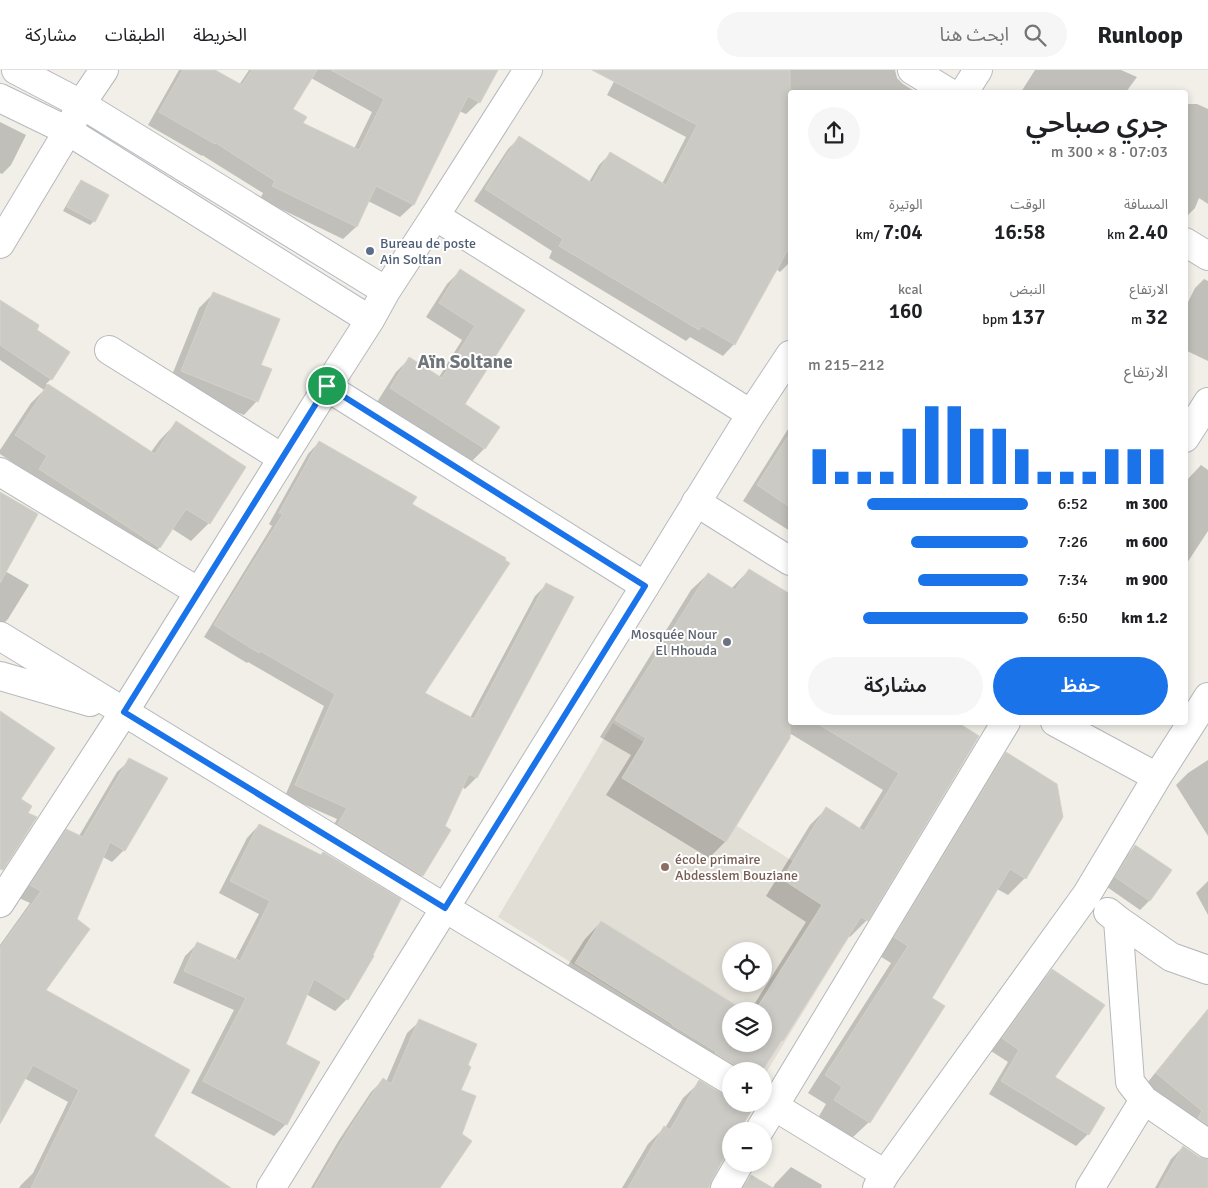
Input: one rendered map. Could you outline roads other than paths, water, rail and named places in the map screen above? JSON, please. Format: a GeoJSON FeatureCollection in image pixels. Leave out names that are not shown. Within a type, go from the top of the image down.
{"type":"FeatureCollection","features":[{"type":"Feature","properties":{"kind":"street"},"geometry":{"type":"LineString","coordinates":[[16,70],[81,104],[386,291]]}},
{"type":"Feature","properties":{"kind":"street"},"geometry":{"type":"LineString","coordinates":[[0,244],[68,131],[81,104],[104,70]]}},
{"type":"Feature","properties":{"kind":"street"},"geometry":{"type":"LineString","coordinates":[[0,903],[124,712],[370,320],[386,291],[436,216],[528,70]]}},
{"type":"Feature","properties":{"kind":"street"},"geometry":{"type":"LineString","coordinates":[[912,70],[945,90]]}},
{"type":"Feature","properties":{"kind":"street"},"geometry":{"type":"LineString","coordinates":[[965,90],[978,70]]}},
{"type":"Feature","properties":{"kind":"street"},"geometry":{"type":"LineString","coordinates":[[0,98],[68,131],[370,320]]}},
{"type":"Feature","properties":{"kind":"street"},"geometry":{"type":"LineString","coordinates":[[436,216],[751,414]]}},
{"type":"Feature","properties":{"kind":"street"},"geometry":{"type":"LineString","coordinates":[[1188,244],[1208,256]]}},
{"type":"Feature","properties":{"kind":"street"},"geometry":{"type":"LineString","coordinates":[[109,350],[282,458]]}},
{"type":"Feature","properties":{"kind":"street"},"geometry":{"type":"LineString","coordinates":[[271,1188],[696,502],[788,358]]}},
{"type":"Feature","properties":{"kind":"street"},"geometry":{"type":"LineString","coordinates":[[327,386],[645,586]]}},
{"type":"Feature","properties":{"kind":"street"},"geometry":{"type":"LineString","coordinates":[[1188,433],[1208,402]]}},
{"type":"Feature","properties":{"kind":"street"},"geometry":{"type":"LineString","coordinates":[[0,472],[199,592]]}},
{"type":"Feature","properties":{"kind":"street"},"geometry":{"type":"LineString","coordinates":[[696,502],[788,560]]}},
{"type":"Feature","properties":{"kind":"street"},"geometry":{"type":"LineString","coordinates":[[0,636],[722,1076]]}},
{"type":"Feature","properties":{"kind":"street"},"geometry":{"type":"LineString","coordinates":[[0,676],[124,712]]}},
{"type":"Feature","properties":{"kind":"street"},"geometry":{"type":"LineString","coordinates":[[772,1105],[881,1181],[1087,894],[1156,777],[1208,697]]}},
{"type":"Feature","properties":{"kind":"street"},"geometry":{"type":"LineString","coordinates":[[772,1098],[1004,725]]}},
{"type":"Feature","properties":{"kind":"street"},"geometry":{"type":"LineString","coordinates":[[1061,725],[1156,777]]}},
{"type":"Feature","properties":{"kind":"street"},"geometry":{"type":"LineString","coordinates":[[1087,894],[1118,920],[1171,957],[1208,970]]}},
{"type":"Feature","properties":{"kind":"street"},"geometry":{"type":"LineString","coordinates":[[1118,920],[1130,1082],[1144,1100],[1208,1144]]}},
{"type":"Feature","properties":{"kind":"street"},"geometry":{"type":"LineString","coordinates":[[1090,1188],[1144,1100]]}},
{"type":"Feature","properties":{"kind":"street"},"geometry":{"type":"LineString","coordinates":[[724,1188],[734,1172]]}},
{"type":"Feature","properties":{"kind":"place","name":"Bureau de poste Ain Soltan"},"geometry":{"type":"Point","coordinates":[370,251]}},
{"type":"Feature","properties":{"kind":"place","name":"Mosquée Nour El Hhouda"},"geometry":{"type":"Point","coordinates":[727,642]}},
{"type":"Feature","properties":{"kind":"place","name":"école primaire Abdesslem Bouziane"},"geometry":{"type":"Point","coordinates":[665,867]}},
{"type":"Feature","properties":{"kind":"district","name":"Aïn Soltane"},"geometry":{"type":"Point","coordinates":[465,362]}}]}
